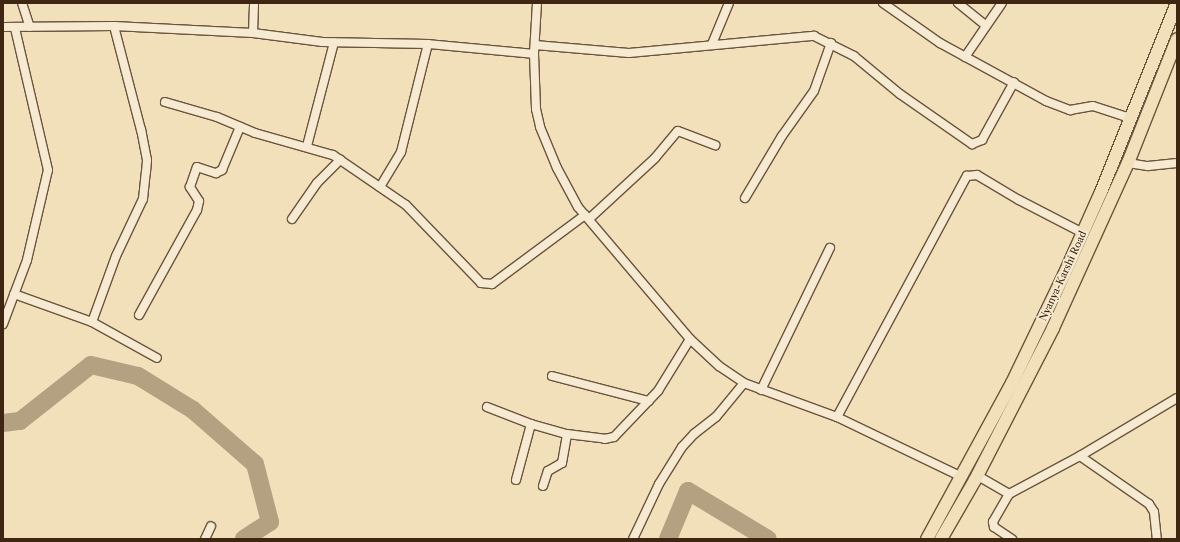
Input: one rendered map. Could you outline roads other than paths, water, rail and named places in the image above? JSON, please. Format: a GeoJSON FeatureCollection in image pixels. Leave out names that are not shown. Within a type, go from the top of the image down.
{"type":"FeatureCollection","features":[{"type":"Feature","properties":{"kind":"main road","name":"Nyanya-Karshi Road"},"geometry":{"type":"LineString","coordinates":[[927,539],[1012,383],[1083,233],[1177,3]]}},
{"type":"Feature","properties":{"kind":"main road","name":"Nyanya-Karshi Road"},"geometry":{"type":"LineString","coordinates":[[941,539],[978,476],[1053,328],[1128,162],[1177,39]]}},
{"type":"Feature","properties":{"kind":"street"},"geometry":{"type":"LineString","coordinates":[[22,3],[30,27]]}},
{"type":"Feature","properties":{"kind":"street"},"geometry":{"type":"LineString","coordinates":[[253,33],[254,3]]}},
{"type":"Feature","properties":{"kind":"street"},"geometry":{"type":"LineString","coordinates":[[537,3],[534,54],[536,109],[540,127],[558,168],[587,217],[690,339],[719,366],[744,383],[837,417],[962,477]]}},
{"type":"Feature","properties":{"kind":"street"},"geometry":{"type":"LineString","coordinates":[[712,44],[729,3]]}},
{"type":"Feature","properties":{"kind":"street"},"geometry":{"type":"LineString","coordinates":[[884,3],[964,57],[1014,82],[1046,102],[1070,110],[1093,106],[1131,118]]}},
{"type":"Feature","properties":{"kind":"street"},"geometry":{"type":"LineString","coordinates":[[958,3],[986,26]]}},
{"type":"Feature","properties":{"kind":"street"},"geometry":{"type":"LineString","coordinates":[[964,57],[1002,3]]}},
{"type":"Feature","properties":{"kind":"street"},"geometry":{"type":"LineString","coordinates":[[92,322],[116,256],[143,199],[147,160],[141,130],[114,26]]}},
{"type":"Feature","properties":{"kind":"street"},"geometry":{"type":"LineString","coordinates":[[3,27],[114,26],[253,33],[334,42],[428,44],[534,54]]}},
{"type":"Feature","properties":{"kind":"street"},"geometry":{"type":"LineString","coordinates":[[3,324],[27,260],[48,170],[15,28]]}},
{"type":"Feature","properties":{"kind":"street"},"geometry":{"type":"LineString","coordinates":[[535,45],[629,52],[712,44],[766,42],[808,35],[831,43],[854,56],[900,94],[972,144],[982,140],[1014,82]]}},
{"type":"Feature","properties":{"kind":"street"},"geometry":{"type":"LineString","coordinates":[[307,146],[334,42]]}},
{"type":"Feature","properties":{"kind":"street"},"geometry":{"type":"LineString","coordinates":[[744,198],[782,136],[814,91],[831,43]]}},
{"type":"Feature","properties":{"kind":"street"},"geometry":{"type":"LineString","coordinates":[[380,187],[401,152],[428,44]]}},
{"type":"Feature","properties":{"kind":"street"},"geometry":{"type":"LineString","coordinates":[[165,102],[240,127],[307,146],[340,160],[406,205],[481,283],[486,284],[492,284],[587,217],[655,158],[678,131],[715,145]]}},
{"type":"Feature","properties":{"kind":"street"},"geometry":{"type":"LineString","coordinates":[[139,315],[197,210],[199,201],[190,187],[196,167],[216,172],[222,170],[240,127]]}},
{"type":"Feature","properties":{"kind":"street"},"geometry":{"type":"LineString","coordinates":[[292,219],[317,183],[340,160]]}},
{"type":"Feature","properties":{"kind":"street"},"geometry":{"type":"LineString","coordinates":[[1128,162],[1148,166],[1177,163]]}},
{"type":"Feature","properties":{"kind":"street"},"geometry":{"type":"LineString","coordinates":[[837,417],[967,176],[977,175],[1019,200],[1083,233]]}},
{"type":"Feature","properties":{"kind":"street"},"geometry":{"type":"LineString","coordinates":[[760,390],[830,248]]}},
{"type":"Feature","properties":{"kind":"street"},"geometry":{"type":"LineString","coordinates":[[14,294],[92,322],[157,358]]}},
{"type":"Feature","properties":{"kind":"street"},"geometry":{"type":"LineString","coordinates":[[487,407],[531,424],[567,434],[605,439],[614,437],[649,401],[690,339]]}},
{"type":"Feature","properties":{"kind":"street"},"geometry":{"type":"LineString","coordinates":[[552,376],[649,401]]}},
{"type":"Feature","properties":{"kind":"street"},"geometry":{"type":"LineString","coordinates":[[633,539],[659,484],[682,447],[694,434],[716,417],[744,383]]}},
{"type":"Feature","properties":{"kind":"street"},"geometry":{"type":"LineString","coordinates":[[1012,539],[994,527],[994,522],[1009,494],[1080,456],[1176,400]]}},
{"type":"Feature","properties":{"kind":"street"},"geometry":{"type":"LineString","coordinates":[[516,480],[531,424]]}},
{"type":"Feature","properties":{"kind":"street"},"geometry":{"type":"LineString","coordinates":[[543,486],[548,471],[562,463],[567,434]]}},
{"type":"Feature","properties":{"kind":"street"},"geometry":{"type":"LineString","coordinates":[[1080,456],[1149,504],[1154,512],[1157,539]]}},
{"type":"Feature","properties":{"kind":"street"},"geometry":{"type":"LineString","coordinates":[[978,476],[1009,494]]}},
{"type":"Feature","properties":{"kind":"street"},"geometry":{"type":"LineString","coordinates":[[205,539],[211,526]]}},
{"type":"Feature","properties":{"kind":"waterway"},"geometry":{"type":"LineString","coordinates":[[3,423],[20,421],[91,365],[138,376],[193,410],[255,464],[270,522],[244,539]]}},
{"type":"Feature","properties":{"kind":"waterway"},"geometry":{"type":"LineString","coordinates":[[668,539],[688,491],[768,539]]}}]}
